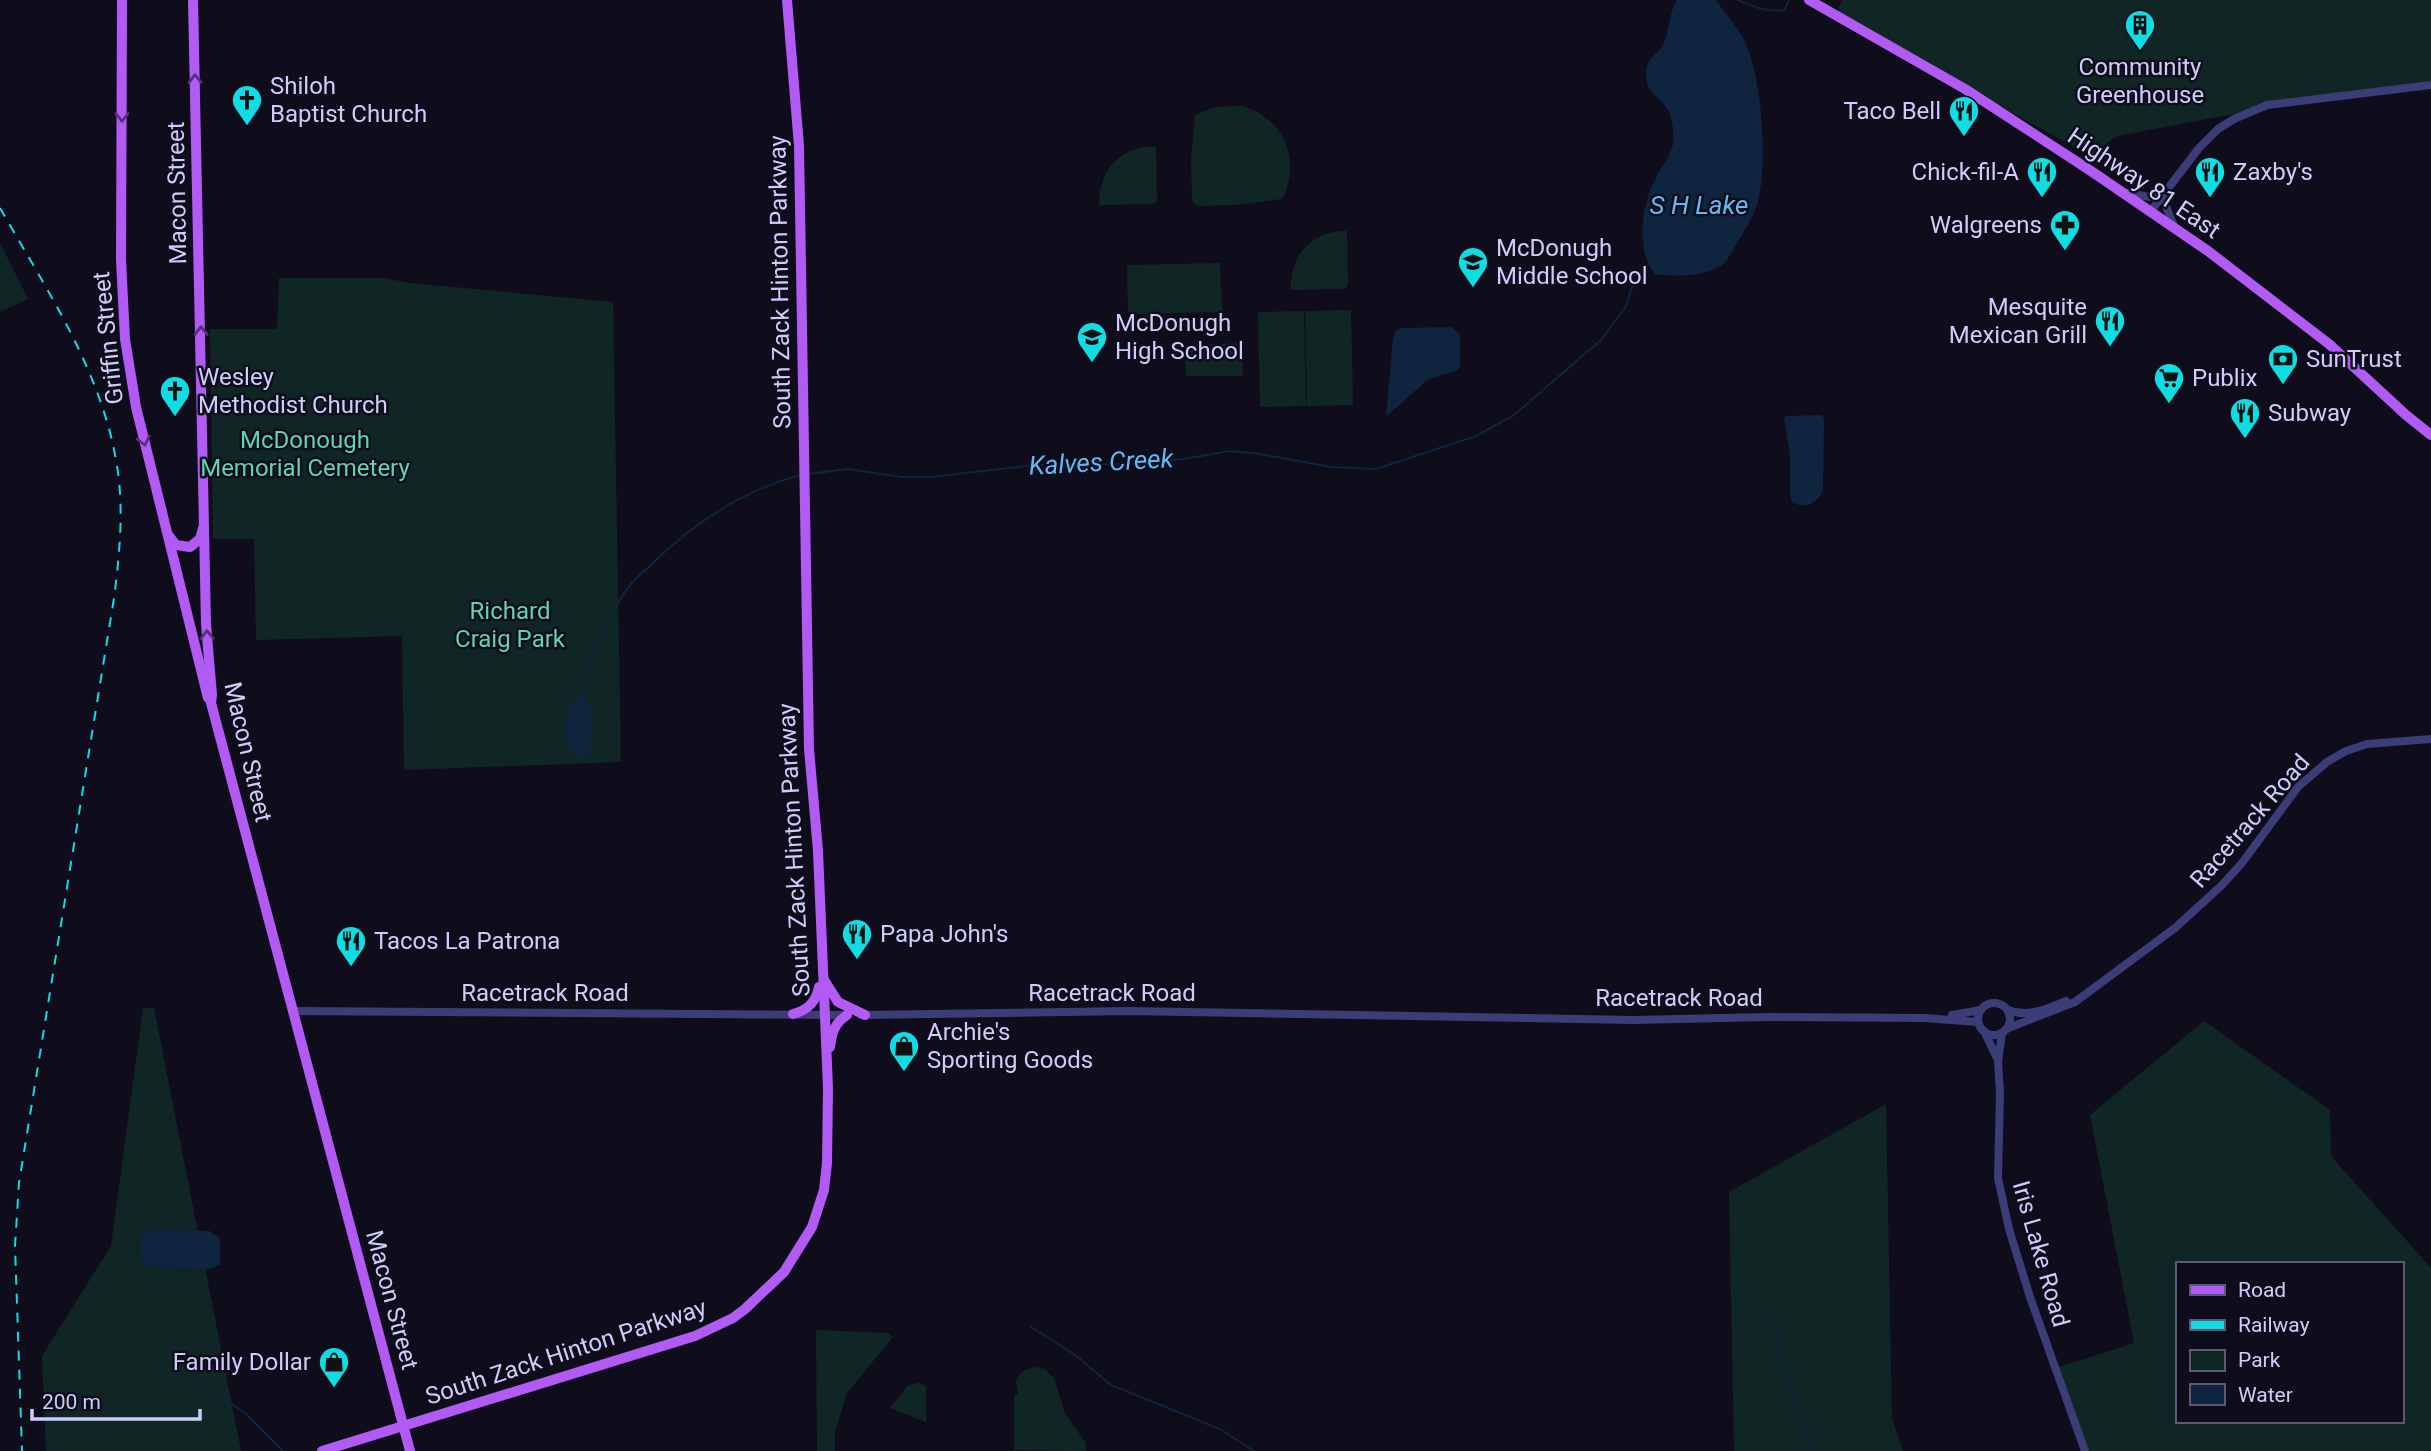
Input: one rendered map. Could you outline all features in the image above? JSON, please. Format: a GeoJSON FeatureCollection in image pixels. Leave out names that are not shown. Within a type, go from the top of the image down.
{"type":"FeatureCollection","features":[{"type":"Feature","properties":{"kind":"main road","name":"Griffin Street"},"geometry":{"type":"LineString","coordinates":[[122,0],[123,313],[136,407],[202,682],[211,703]]}},
{"type":"Feature","properties":{"kind":"main road","name":"Macon Street"},"geometry":{"type":"LineString","coordinates":[[193,0],[207,644],[211,703],[410,1451]]}},
{"type":"Feature","properties":{"kind":"main road","name":"South Zack Hinton Parkway"},"geometry":{"type":"LineString","coordinates":[[322,1451],[695,1336],[733,1318],[784,1272],[812,1227],[824,1190],[827,1067],[818,850],[809,749],[799,146],[787,0]]}},
{"type":"Feature","properties":{"kind":"main road","name":"Highway 81 East"},"geometry":{"type":"LineString","coordinates":[[1810,0],[1950,80],[2208,251],[2329,344],[2431,435]]}},
{"type":"Feature","properties":{"kind":"main road"},"geometry":{"type":"LineString","coordinates":[[167,534],[176,545],[190,547],[200,539],[204,522]]}},
{"type":"Feature","properties":{"kind":"main road"},"geometry":{"type":"LineString","coordinates":[[793,1014],[801,1012],[814,1002],[822,974]]}},
{"type":"Feature","properties":{"kind":"main road"},"geometry":{"type":"LineString","coordinates":[[822,974],[838,1002],[865,1015]]}},
{"type":"Feature","properties":{"kind":"main road"},"geometry":{"type":"LineString","coordinates":[[827,1067],[833,1029],[837,1021],[847,1015]]}},
{"type":"Feature","properties":{"kind":"main road"},"geometry":{"type":"LineString","coordinates":[[827,1127],[838,1106]]}},
{"type":"Feature","properties":{"kind":"street"},"geometry":{"type":"LineString","coordinates":[[2150,212],[2193,155],[2218,129],[2234,119],[2267,106],[2431,85]]}},
{"type":"Feature","properties":{"kind":"street"},"geometry":{"type":"LineString","coordinates":[[2117,189],[2150,197],[2167,189]]}},
{"type":"Feature","properties":{"kind":"street"},"geometry":{"type":"LineString","coordinates":[[2167,189],[2166,212],[2178,231]]}},
{"type":"Feature","properties":{"kind":"street","name":"Racetrack Road"},"geometry":{"type":"LineString","coordinates":[[2004,1031],[2066,1007],[2175,928],[2204,903],[2242,863],[2298,787],[2322,765],[2346,751],[2367,744],[2431,739]]}},
{"type":"Feature","properties":{"kind":"street","name":"Racetrack Road"},"geometry":{"type":"LineString","coordinates":[[2008,1010],[2017,1014],[2027,1013],[2082,996]]}},
{"type":"Feature","properties":{"kind":"street"},"geometry":{"type":"LineString","coordinates":[[1994,1003],[2000,1003],[2008,1010],[2010,1020],[2004,1031],[1993,1035],[1984,1031],[1978,1022],[1981,1010],[1994,1003]]}},
{"type":"Feature","properties":{"kind":"street","name":"Racetrack Road"},"geometry":{"type":"LineString","coordinates":[[1932,1019],[1981,1010]]}},
{"type":"Feature","properties":{"kind":"street","name":"Racetrack Road"},"geometry":{"type":"LineString","coordinates":[[292,1011],[823,1016],[1129,1011],[1633,1020],[1768,1017],[1978,1022]]}},
{"type":"Feature","properties":{"kind":"street","name":"Iris Lake Road"},"geometry":{"type":"LineString","coordinates":[[1984,1031],[1998,1060]]}},
{"type":"Feature","properties":{"kind":"street","name":"Iris Lake Road"},"geometry":{"type":"LineString","coordinates":[[2004,1031],[1998,1060],[1998,1178],[2009,1230],[2030,1297],[2085,1451]]}},
{"type":"Feature","properties":{"kind":"green space"},"geometry":{"type":"Polygon","coordinates":[[[1842,0],[2431,0],[2431,84],[2329,96],[2117,136],[2090,156],[1836,15],[1842,0]]]}},
{"type":"Feature","properties":{"kind":"green space"},"geometry":{"type":"Polygon","coordinates":[[[1242,106],[1269,120],[1285,143],[1290,170],[1282,199],[1197,206],[1192,200],[1191,160],[1195,115],[1215,107],[1242,106]]]}},
{"type":"Feature","properties":{"kind":"green space"},"geometry":{"type":"Polygon","coordinates":[[[1144,147],[1156,147],[1157,201],[1153,204],[1099,205],[1102,184],[1110,167],[1124,154],[1144,147]]]}},
{"type":"Feature","properties":{"kind":"green space"},"geometry":{"type":"Polygon","coordinates":[[[1347,231],[1348,285],[1344,289],[1291,290],[1294,266],[1305,247],[1323,235],[1347,231]]]}},
{"type":"Feature","properties":{"kind":"green space"},"geometry":{"type":"Polygon","coordinates":[[[0,243],[28,299],[0,312],[0,243]]]}},
{"type":"Feature","properties":{"kind":"green space"},"geometry":{"type":"Polygon","coordinates":[[[1220,263],[1222,312],[1128,314],[1127,265],[1220,263]]]}},
{"type":"Feature","properties":{"kind":"green space","name":"Richard Craig Park"},"geometry":{"type":"Polygon","coordinates":[[[279,278],[384,278],[410,283],[613,302],[621,762],[404,770],[402,636],[256,640],[254,539],[213,539],[210,329],[277,329],[279,278]]]}},
{"type":"Feature","properties":{"kind":"green space"},"geometry":{"type":"Polygon","coordinates":[[[1351,310],[1353,405],[1307,406],[1305,311],[1351,310]]]}},
{"type":"Feature","properties":{"kind":"green space"},"geometry":{"type":"Polygon","coordinates":[[[1304,311],[1306,406],[1260,407],[1258,312],[1304,311]]]}},
{"type":"Feature","properties":{"kind":"green space"},"geometry":{"type":"Polygon","coordinates":[[[1242,343],[1243,376],[1186,376],[1186,345],[1242,343]]]}},
{"type":"Feature","properties":{"kind":"green space"},"geometry":{"type":"Polygon","coordinates":[[[143,1008],[154,1008],[241,1451],[46,1451],[42,1356],[111,1246],[143,1008]]]}},
{"type":"Feature","properties":{"kind":"green space"},"geometry":{"type":"Polygon","coordinates":[[[2204,1021],[2330,1110],[2331,1156],[2431,1268],[2431,1451],[2085,1451],[2053,1369],[2134,1343],[2090,1115],[2204,1021]]]}},
{"type":"Feature","properties":{"kind":"green space"},"geometry":{"type":"Polygon","coordinates":[[[1886,1104],[1892,1418],[1903,1451],[1734,1451],[1729,1192],[1886,1104]]]}},
{"type":"Feature","properties":{"kind":"green space"},"geometry":{"type":"Polygon","coordinates":[[[816,1330],[889,1333],[893,1337],[847,1393],[835,1432],[835,1451],[817,1451],[816,1330]]]}},
{"type":"Feature","properties":{"kind":"green space"},"geometry":{"type":"Polygon","coordinates":[[[1035,1367],[1045,1369],[1054,1378],[1065,1413],[1085,1442],[1086,1451],[1014,1450],[1014,1395],[1018,1394],[1015,1384],[1022,1372],[1035,1367]]]}},
{"type":"Feature","properties":{"kind":"green space"},"geometry":{"type":"Polygon","coordinates":[[[919,1382],[926,1386],[926,1422],[890,1408],[908,1386],[919,1382]]]}},
{"type":"Feature","properties":{"kind":"water","name":"S H Lake"},"geometry":{"type":"Polygon","coordinates":[[[1677,0],[1716,0],[1744,40],[1755,76],[1763,149],[1760,194],[1755,210],[1726,262],[1711,271],[1673,276],[1655,274],[1645,253],[1642,229],[1650,192],[1672,149],[1673,140],[1670,115],[1666,106],[1649,88],[1647,66],[1663,44],[1677,0]]]}},
{"type":"Feature","properties":{"kind":"water"},"geometry":{"type":"Polygon","coordinates":[[[1451,327],[1460,334],[1458,370],[1427,380],[1386,417],[1393,338],[1396,331],[1401,328],[1451,327]]]}},
{"type":"Feature","properties":{"kind":"water"},"geometry":{"type":"Polygon","coordinates":[[[1821,415],[1824,418],[1823,491],[1810,504],[1801,505],[1792,502],[1790,496],[1790,454],[1784,418],[1821,415]]]}},
{"type":"Feature","properties":{"kind":"water"},"geometry":{"type":"Polygon","coordinates":[[[583,697],[591,704],[591,746],[589,756],[583,760],[571,748],[566,722],[575,698],[583,697]]]}},
{"type":"Feature","properties":{"kind":"water"},"geometry":{"type":"Polygon","coordinates":[[[209,1231],[220,1238],[220,1265],[209,1269],[146,1267],[140,1258],[140,1237],[145,1232],[209,1231]]]}},
{"type":"Feature","properties":{"kind":"waterway","name":"Kalves Creek"},"geometry":{"type":"LineString","coordinates":[[1738,0],[1772,10],[1784,10],[1789,0]]}},
{"type":"Feature","properties":{"kind":"waterway","name":"Kalves Creek"},"geometry":{"type":"LineString","coordinates":[[809,474],[847,469],[902,477],[930,477],[1035,465],[1136,464],[1230,451],[1331,467],[1376,469],[1476,436],[1514,415],[1602,339],[1626,306],[1631,290],[1648,265]]}},
{"type":"Feature","properties":{"kind":"waterway","name":"Kalves Creek"},"geometry":{"type":"LineString","coordinates":[[582,697],[604,630],[632,582],[683,536],[719,511],[758,490],[800,475]]}},
{"type":"Feature","properties":{"kind":"waterway"},"geometry":{"type":"LineString","coordinates":[[1774,1322],[1782,1357],[1814,1451]]}},
{"type":"Feature","properties":{"kind":"waterway"},"geometry":{"type":"LineString","coordinates":[[1031,1327],[1074,1354],[1111,1385],[1220,1429],[1254,1451]]}},
{"type":"Feature","properties":{"kind":"waterway"},"geometry":{"type":"LineString","coordinates":[[195,1381],[244,1412],[283,1451]]}},
{"type":"Feature","properties":{"kind":"railway"},"geometry":{"type":"LineString","coordinates":[[0,208],[74,339],[89,373],[113,444],[121,510],[114,598],[19,1183],[15,1246],[22,1451]]}},
{"type":"Feature","properties":{"kind":"place","name":"Community Greenhouse"},"geometry":{"type":"Point","coordinates":[2140,52]}},
{"type":"Feature","properties":{"kind":"place","name":"Shiloh Baptist Church"},"geometry":{"type":"Point","coordinates":[247,127]}},
{"type":"Feature","properties":{"kind":"place","name":"Taco Bell"},"geometry":{"type":"Point","coordinates":[1964,138]}},
{"type":"Feature","properties":{"kind":"place","name":"Chick-fil-A"},"geometry":{"type":"Point","coordinates":[2042,199]}},
{"type":"Feature","properties":{"kind":"place","name":"Zaxby's"},"geometry":{"type":"Point","coordinates":[2210,199]}},
{"type":"Feature","properties":{"kind":"place","name":"Walgreens"},"geometry":{"type":"Point","coordinates":[2065,252]}},
{"type":"Feature","properties":{"kind":"place","name":"McDonugh Middle School"},"geometry":{"type":"Point","coordinates":[1473,289]}},
{"type":"Feature","properties":{"kind":"place","name":"Mesquite Mexican Grill"},"geometry":{"type":"Point","coordinates":[2110,348]}},
{"type":"Feature","properties":{"kind":"place","name":"McDonugh High School"},"geometry":{"type":"Point","coordinates":[1092,364]}},
{"type":"Feature","properties":{"kind":"place","name":"SunTrust"},"geometry":{"type":"Point","coordinates":[2283,386]}},
{"type":"Feature","properties":{"kind":"place","name":"Publix"},"geometry":{"type":"Point","coordinates":[2169,405]}},
{"type":"Feature","properties":{"kind":"place","name":"Wesley Methodist Church"},"geometry":{"type":"Point","coordinates":[175,418]}},
{"type":"Feature","properties":{"kind":"place","name":"Subway"},"geometry":{"type":"Point","coordinates":[2245,440]}},
{"type":"Feature","properties":{"kind":"place","name":"Papa John's"},"geometry":{"type":"Point","coordinates":[857,961]}},
{"type":"Feature","properties":{"kind":"place","name":"Tacos La Patrona"},"geometry":{"type":"Point","coordinates":[351,968]}},
{"type":"Feature","properties":{"kind":"place","name":"Archie's Sporting Goods"},"geometry":{"type":"Point","coordinates":[904,1073]}},
{"type":"Feature","properties":{"kind":"place","name":"Family Dollar"},"geometry":{"type":"Point","coordinates":[334,1389]}},
{"type":"Feature","properties":{"kind":"park label","name":"McDonough Memorial Cemetery"},"geometry":{"type":"Point","coordinates":[305,454]}}]}
